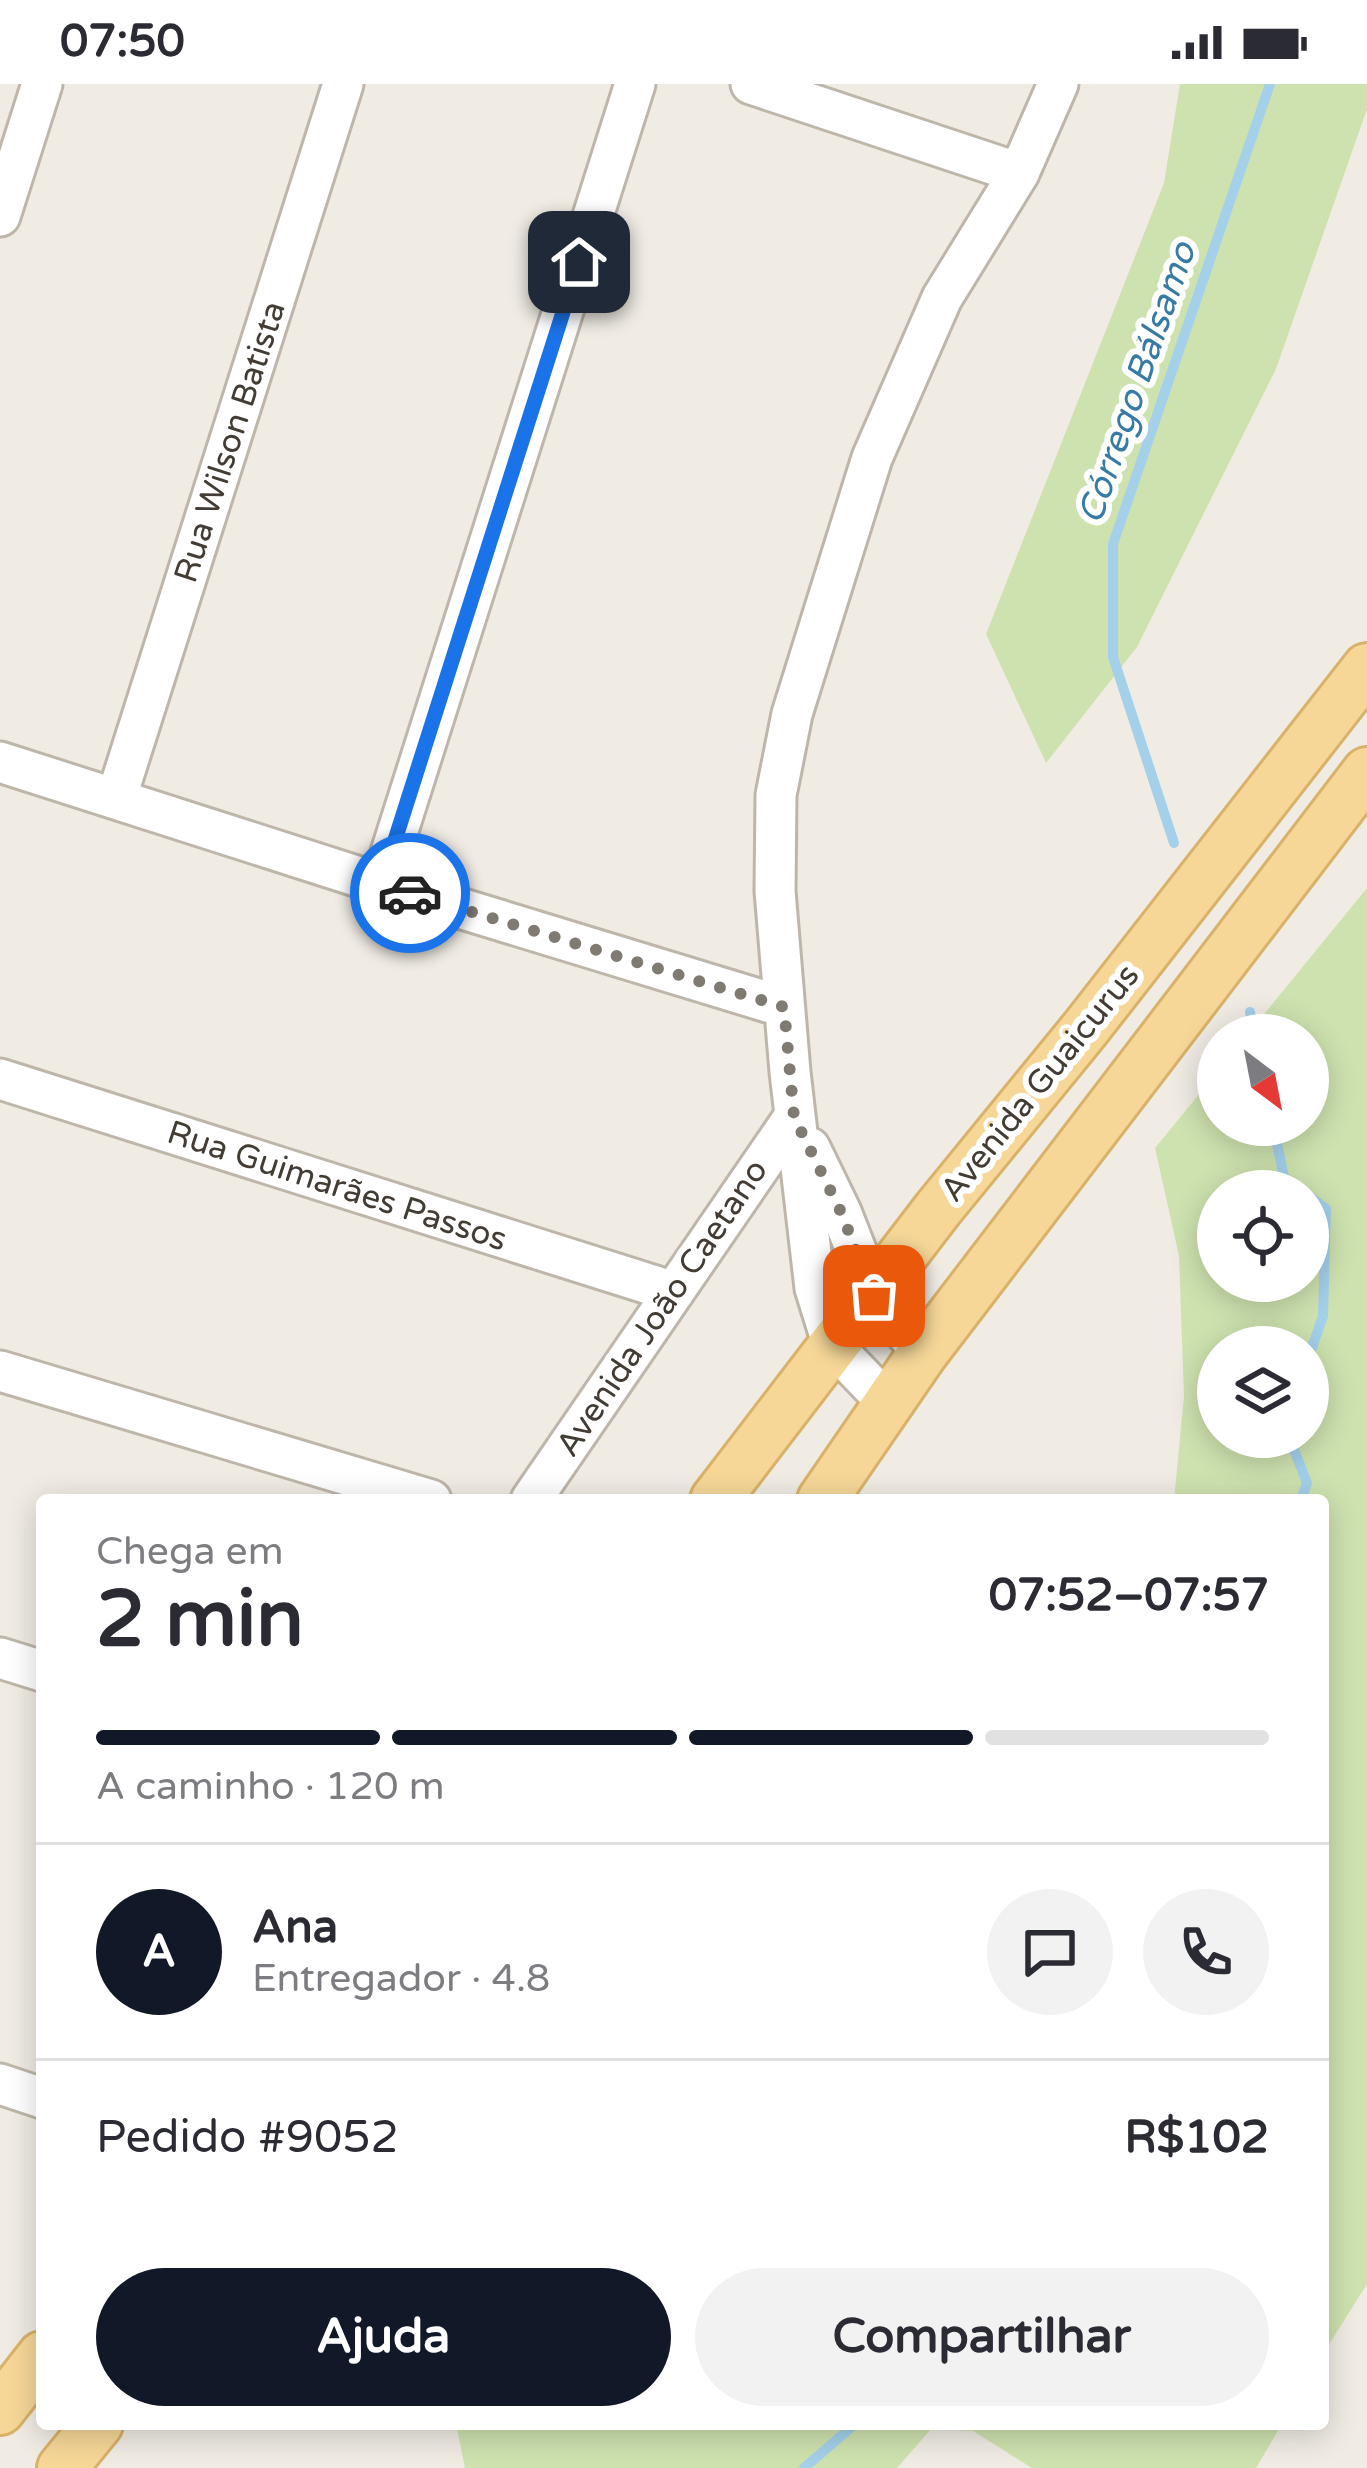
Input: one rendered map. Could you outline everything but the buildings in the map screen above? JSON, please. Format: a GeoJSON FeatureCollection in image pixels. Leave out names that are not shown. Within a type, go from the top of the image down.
{"type":"FeatureCollection","features":[{"type":"Feature","properties":{"kind":"main road","name":"Avenida Guaicurus"},"geometry":{"type":"LineString","coordinates":[[721,1494],[938,1209],[1367,668]]}},
{"type":"Feature","properties":{"kind":"main road","name":"Avenida Guaicurus"},"geometry":{"type":"LineString","coordinates":[[826,1494],[922,1353],[1367,772]]}},
{"type":"Feature","properties":{"kind":"main road"},"geometry":{"type":"LineString","coordinates":[[0,2410],[36,2364]]}},
{"type":"Feature","properties":{"kind":"main road"},"geometry":{"type":"LineString","coordinates":[[62,2468],[93,2430]]}},
{"type":"Feature","properties":{"kind":"street"},"geometry":{"type":"LineString","coordinates":[[0,216],[9,157],[42,84]]}},
{"type":"Feature","properties":{"kind":"street","name":"Rua Wilson Batista"},"geometry":{"type":"LineString","coordinates":[[116,800],[343,84]]}},
{"type":"Feature","properties":{"kind":"street"},"geometry":{"type":"LineString","coordinates":[[381,884],[635,84]]}},
{"type":"Feature","properties":{"kind":"street"},"geometry":{"type":"LineString","coordinates":[[751,84],[1019,173]]}},
{"type":"Feature","properties":{"kind":"street"},"geometry":{"type":"LineString","coordinates":[[887,1402],[833,1346],[814,1288],[775,892],[776,795],[792,714],[872,458],[942,298],[1019,173],[1058,84]]}},
{"type":"Feature","properties":{"kind":"street"},"geometry":{"type":"LineString","coordinates":[[0,762],[784,1007]]}},
{"type":"Feature","properties":{"kind":"street","name":"Rua Guimarães Passos"},"geometry":{"type":"LineString","coordinates":[[0,1079],[674,1292]]}},
{"type":"Feature","properties":{"kind":"street"},"geometry":{"type":"LineString","coordinates":[[794,1117],[841,1212],[874,1296],[922,1353]]}},
{"type":"Feature","properties":{"kind":"street","name":"Avenida João Caetano"},"geometry":{"type":"LineString","coordinates":[[535,1494],[794,1117]]}},
{"type":"Feature","properties":{"kind":"street"},"geometry":{"type":"LineString","coordinates":[[0,1371],[411,1494]]}},
{"type":"Feature","properties":{"kind":"street"},"geometry":{"type":"LineString","coordinates":[[0,1658],[36,1669]]}},
{"type":"Feature","properties":{"kind":"street"},"geometry":{"type":"LineString","coordinates":[[0,2084],[36,2096]]}},
{"type":"Feature","properties":{"kind":"green space"},"geometry":{"type":"Polygon","coordinates":[[[1180,84],[1367,84],[1367,109],[1276,369],[1137,647],[1046,763],[986,634],[1164,183],[1180,84]]]}},
{"type":"Feature","properties":{"kind":"green space"},"geometry":{"type":"Polygon","coordinates":[[[1367,888],[1367,2284],[1329,2344],[1329,1494],[1175,1494],[1184,1396],[1179,1256],[1155,1148],[1197,1097],[1197,1146],[1329,1146],[1329,1014],[1264,1014],[1367,888]]]}},
{"type":"Feature","properties":{"kind":"green space"},"geometry":{"type":"Polygon","coordinates":[[[457,2430],[930,2430],[897,2468],[465,2468],[457,2430]]]}},
{"type":"Feature","properties":{"kind":"green space"},"geometry":{"type":"Polygon","coordinates":[[[952,2430],[1278,2430],[1256,2468],[1032,2468],[973,2431],[952,2430]]]}},
{"type":"Feature","properties":{"kind":"waterway","name":"Córrego Bálsamo"},"geometry":{"type":"LineString","coordinates":[[1174,843],[1113,657],[1113,544],[1270,84]]}},
{"type":"Feature","properties":{"kind":"waterway","name":"Córrego Bálsamo"},"geometry":{"type":"LineString","coordinates":[[1277,1146],[1283,1170]]}},
{"type":"Feature","properties":{"kind":"waterway","name":"Córrego Bálsamo"},"geometry":{"type":"LineString","coordinates":[[1320,1326],[1323,1302]]}},
{"type":"Feature","properties":{"kind":"waterway","name":"Córrego Bálsamo"},"geometry":{"type":"LineString","coordinates":[[1297,1458],[1307,1483],[1303,1494]]}},
{"type":"Feature","properties":{"kind":"waterway","name":"Córrego Bálsamo"},"geometry":{"type":"LineString","coordinates":[[804,2468],[848,2430]]}},
{"type":"Feature","properties":{"kind":"way so far"},"geometry":{"type":"LineString","coordinates":[[410,893],[784,1007],[794,1117],[841,1212],[874,1296]]}},
{"type":"Feature","properties":{"kind":"route"},"geometry":{"type":"LineString","coordinates":[[410,893],[381,884],[579,262]]}}]}
